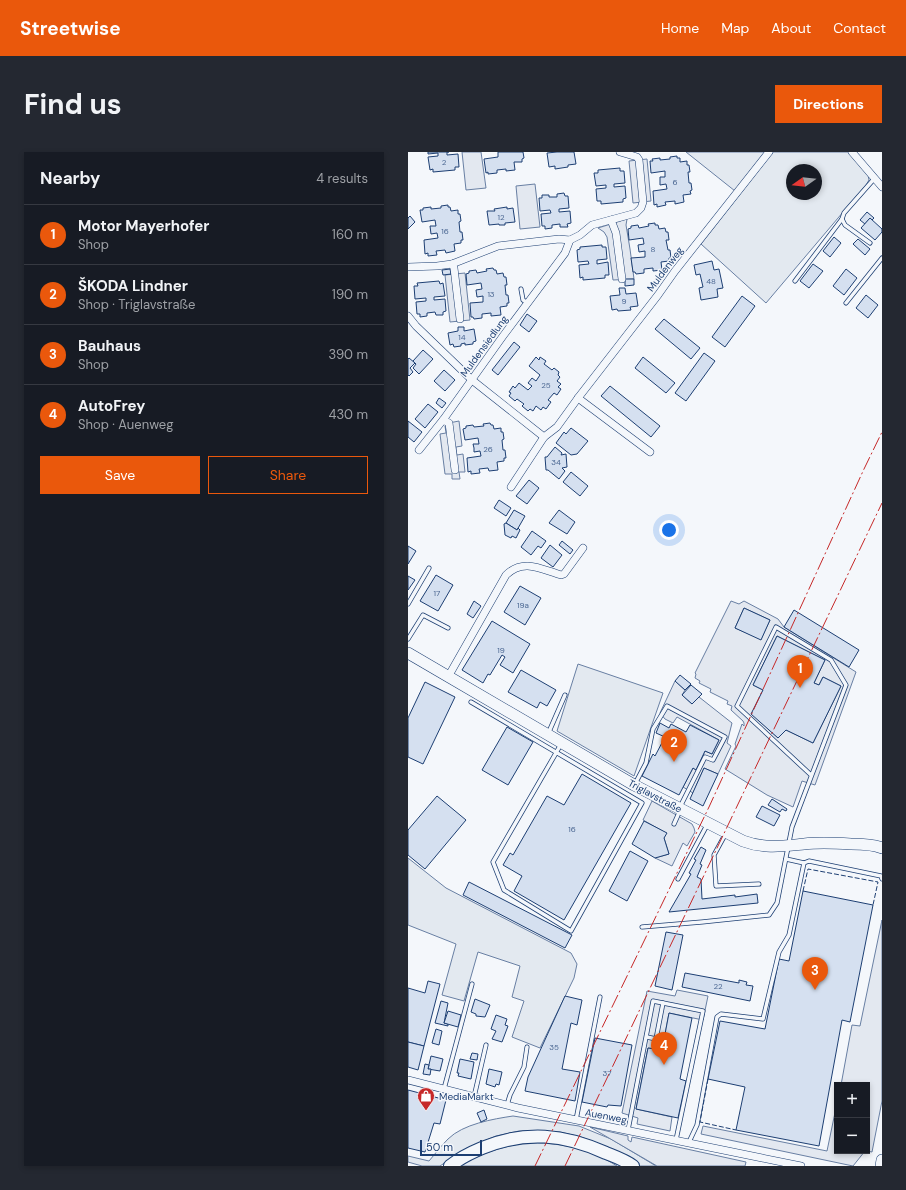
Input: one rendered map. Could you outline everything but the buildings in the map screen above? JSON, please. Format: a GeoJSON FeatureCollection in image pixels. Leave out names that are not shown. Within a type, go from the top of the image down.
{"type":"FeatureCollection","features":[{"type":"Feature","properties":{"kind":"main road"},"geometry":{"type":"LineString","coordinates":[[450,1166],[470,1153],[506,1140],[528,1136],[549,1136],[568,1139],[592,1146],[626,1161],[633,1166]]}},
{"type":"Feature","properties":{"kind":"main road"},"geometry":{"type":"LineString","coordinates":[[607,1153],[622,1166]]}},
{"type":"Feature","properties":{"kind":"street"},"geometry":{"type":"LineString","coordinates":[[408,267],[452,264],[498,246],[559,238],[570,240],[592,226],[636,213],[641,208],[643,202],[639,160],[637,157],[620,152]]}},
{"type":"Feature","properties":{"kind":"street","name":"Muldenweg"},"geometry":{"type":"LineString","coordinates":[[511,487],[544,437],[557,427],[769,152]]}},
{"type":"Feature","properties":{"kind":"street"},"geometry":{"type":"LineString","coordinates":[[852,152],[882,187]]}},
{"type":"Feature","properties":{"kind":"street"},"geometry":{"type":"LineString","coordinates":[[611,220],[616,233],[622,279]]}},
{"type":"Feature","properties":{"kind":"street","name":"Muldensiedlung"},"geometry":{"type":"LineString","coordinates":[[419,450],[444,420],[503,336],[566,253],[570,240]]}},
{"type":"Feature","properties":{"kind":"street"},"geometry":{"type":"LineString","coordinates":[[452,264],[454,268],[460,319]]}},
{"type":"Feature","properties":{"kind":"street"},"geometry":{"type":"LineString","coordinates":[[408,316],[416,326],[472,380],[544,437]]}},
{"type":"Feature","properties":{"kind":"street"},"geometry":{"type":"LineString","coordinates":[[578,398],[650,452]]}},
{"type":"Feature","properties":{"kind":"street"},"geometry":{"type":"LineString","coordinates":[[444,420],[449,423],[455,470]]}},
{"type":"Feature","properties":{"kind":"street"},"geometry":{"type":"LineString","coordinates":[[448,677],[506,575],[522,566],[532,566],[561,575],[564,574],[583,548]]}},
{"type":"Feature","properties":{"kind":"street","name":"Triglavstraße"},"geometry":{"type":"LineString","coordinates":[[408,653],[548,735],[559,748],[743,841],[761,846],[833,843],[862,844],[882,848]]}},
{"type":"Feature","properties":{"kind":"street","name":"Auenweg"},"geometry":{"type":"LineString","coordinates":[[408,1080],[507,1106],[801,1166]]}},
{"type":"Feature","properties":{"kind":"street"},"geometry":{"type":"LineString","coordinates":[[881,1166],[882,1160]]}},
{"type":"Feature","properties":{"kind":"lane"},"geometry":{"type":"LineString","coordinates":[[795,282],[842,219],[844,213],[874,179]]}},
{"type":"Feature","properties":{"kind":"lane"},"geometry":{"type":"LineString","coordinates":[[842,219],[845,225],[870,243]]}},
{"type":"Feature","properties":{"kind":"lane"},"geometry":{"type":"LineString","coordinates":[[846,303],[882,258]]}},
{"type":"Feature","properties":{"kind":"lane"},"geometry":{"type":"LineString","coordinates":[[522,289],[523,300],[528,304]]}},
{"type":"Feature","properties":{"kind":"lane"},"geometry":{"type":"LineString","coordinates":[[408,604],[429,568]]}},
{"type":"Feature","properties":{"kind":"lane"},"geometry":{"type":"LineString","coordinates":[[408,639],[423,615],[448,628]]}},
{"type":"Feature","properties":{"kind":"lane"},"geometry":{"type":"LineString","coordinates":[[642,927],[769,914],[777,903],[792,827],[812,775],[846,685],[831,660],[776,627],[737,706],[812,775]]}},
{"type":"Feature","properties":{"kind":"lane"},"geometry":{"type":"LineString","coordinates":[[548,735],[565,694]]}},
{"type":"Feature","properties":{"kind":"lane"},"geometry":{"type":"LineString","coordinates":[[471,702],[559,748],[642,803],[571,931],[504,890],[494,862],[559,748]]}},
{"type":"Feature","properties":{"kind":"lane"},"geometry":{"type":"LineString","coordinates":[[634,785],[646,763],[654,729],[667,706],[725,737],[713,760],[705,756],[679,809],[674,824]]}},
{"type":"Feature","properties":{"kind":"lane"},"geometry":{"type":"LineString","coordinates":[[678,879],[707,824]]}},
{"type":"Feature","properties":{"kind":"lane"},"geometry":{"type":"LineString","coordinates":[[726,833],[714,855],[716,886],[759,884]]}},
{"type":"Feature","properties":{"kind":"lane"},"geometry":{"type":"LineString","coordinates":[[786,859],[804,863],[809,860],[881,876],[882,879]]}},
{"type":"Feature","properties":{"kind":"lane"},"geometry":{"type":"LineString","coordinates":[[689,1142],[696,1125],[717,1017],[721,1014],[763,1019],[778,952],[789,935],[804,863]]}},
{"type":"Feature","properties":{"kind":"lane"},"geometry":{"type":"LineString","coordinates":[[444,1089],[472,984]]}},
{"type":"Feature","properties":{"kind":"lane"},"geometry":{"type":"LineString","coordinates":[[576,1120],[600,997]]}},
{"type":"Feature","properties":{"kind":"lane"},"geometry":{"type":"LineString","coordinates":[[628,1130],[654,1002],[703,1011],[676,1140]]}},
{"type":"Feature","properties":{"kind":"lane"},"geometry":{"type":"LineString","coordinates":[[647,1037],[656,1039],[663,1003]]}},
{"type":"Feature","properties":{"kind":"lane"},"geometry":{"type":"LineString","coordinates":[[474,1097],[486,1045]]}},
{"type":"Feature","properties":{"kind":"lane"},"geometry":{"type":"LineString","coordinates":[[507,1106],[510,1095],[524,1067],[527,1047]]}},
{"type":"Feature","properties":{"kind":"shaded area"},"geometry":{"type":"Polygon","coordinates":[[[462,152],[481,152],[486,188],[466,190],[462,152]]]}},
{"type":"Feature","properties":{"kind":"shaded area"},"geometry":{"type":"Polygon","coordinates":[[[686,152],[765,152],[735,191],[686,152]]]}},
{"type":"Feature","properties":{"kind":"shaded area"},"geometry":{"type":"Polygon","coordinates":[[[773,152],[849,152],[868,175],[869,180],[766,303],[701,244],[773,152]]]}},
{"type":"Feature","properties":{"kind":"shaded area"},"geometry":{"type":"Polygon","coordinates":[[[647,159],[651,201],[633,203],[629,161],[647,159]]]}},
{"type":"Feature","properties":{"kind":"shaded area"},"geometry":{"type":"Polygon","coordinates":[[[535,184],[540,227],[520,229],[516,186],[535,184]]]}},
{"type":"Feature","properties":{"kind":"shaded area"},"geometry":{"type":"Polygon","coordinates":[[[627,219],[626,225],[634,279],[613,280],[607,237],[604,232],[598,228],[627,219]]]}},
{"type":"Feature","properties":{"kind":"shaded area"},"geometry":{"type":"Polygon","coordinates":[[[465,273],[470,320],[450,322],[445,275],[465,273]]]}},
{"type":"Feature","properties":{"kind":"shaded area"},"geometry":{"type":"Polygon","coordinates":[[[459,421],[462,446],[456,447],[456,450],[457,455],[463,454],[465,472],[459,472],[460,479],[452,479],[452,474],[445,474],[440,434],[446,433],[445,426],[449,423],[459,421]]]}},
{"type":"Feature","properties":{"kind":"shaded area"},"geometry":{"type":"Polygon","coordinates":[[[731,601],[739,604],[744,601],[778,619],[784,627],[856,672],[815,785],[802,781],[793,807],[767,795],[725,769],[736,746],[735,744],[742,724],[744,726],[744,723],[731,710],[732,706],[727,704],[728,701],[710,692],[711,689],[699,683],[700,681],[695,678],[695,673],[731,601]],[[744,608],[735,628],[761,639],[770,620],[744,608]],[[777,636],[753,685],[763,690],[752,714],[778,738],[786,730],[813,743],[841,686],[823,677],[819,685],[814,683],[825,660],[777,636]]]}},
{"type":"Feature","properties":{"kind":"shaded area"},"geometry":{"type":"Polygon","coordinates":[[[578,664],[663,693],[634,776],[557,731],[578,664]]]}},
{"type":"Feature","properties":{"kind":"shaded area"},"geometry":{"type":"Polygon","coordinates":[[[675,681],[685,690],[682,695],[692,704],[699,697],[732,723],[727,743],[731,746],[718,774],[704,768],[693,793],[683,787],[693,768],[696,770],[705,751],[712,754],[719,740],[677,717],[673,723],[665,719],[660,713],[675,681]]]}},
{"type":"Feature","properties":{"kind":"shaded area"},"geometry":{"type":"Polygon","coordinates":[[[652,801],[692,824],[694,828],[695,832],[687,846],[683,843],[672,866],[655,858],[669,854],[664,838],[666,833],[643,820],[652,801]]]}},
{"type":"Feature","properties":{"kind":"shaded area"},"geometry":{"type":"Polygon","coordinates":[[[408,858],[446,888],[571,953],[577,964],[574,978],[540,1048],[512,1037],[524,1001],[512,997],[520,966],[478,952],[464,1001],[442,995],[456,944],[408,925],[408,858]]]}},
{"type":"Feature","properties":{"kind":"shaded area"},"geometry":{"type":"Polygon","coordinates":[[[882,920],[882,1101],[872,1152],[870,1152],[870,1082],[842,1082],[852,1025],[860,1026],[882,920]]]}},
{"type":"Feature","properties":{"kind":"shaded area"},"geometry":{"type":"Polygon","coordinates":[[[677,990],[708,996],[703,1020],[669,1013],[662,1050],[648,1048],[636,1109],[672,1117],[670,1131],[637,1124],[638,1118],[622,1113],[647,991],[675,996],[677,990]]]}},
{"type":"Feature","properties":{"kind":"shaded area"},"geometry":{"type":"Polygon","coordinates":[[[513,1116],[579,1126],[611,1139],[656,1166],[640,1166],[625,1156],[605,1146],[581,1137],[560,1132],[539,1131],[519,1131],[496,1136],[467,1148],[440,1166],[422,1166],[408,1162],[408,1156],[429,1161],[448,1139],[454,1134],[470,1126],[513,1116]]]}},
{"type":"Feature","properties":{"kind":"shaded area"},"geometry":{"type":"Polygon","coordinates":[[[834,1117],[834,1154],[863,1154],[853,1166],[701,1134],[703,1126],[827,1151],[834,1117]]]}},
{"type":"Feature","properties":{"kind":"shaded area"},"geometry":{"type":"Polygon","coordinates":[[[590,1127],[628,1136],[628,1140],[631,1142],[632,1137],[746,1162],[745,1166],[657,1166],[590,1127]]]}},
{"type":"Feature","properties":{"kind":"shaded area"},"geometry":{"type":"Polygon","coordinates":[[[525,1143],[573,1147],[595,1155],[617,1166],[460,1166],[491,1151],[525,1143]]]}},
{"type":"Feature","properties":{"kind":"fence"},"geometry":{"type":"LineString","coordinates":[[803,891],[808,869],[878,882],[873,905]]}},
{"type":"Feature","properties":{"kind":"fence"},"geometry":{"type":"LineString","coordinates":[[708,1079],[700,1122],[736,1130]]}},
{"type":"Feature","properties":{"kind":"power"},"geometry":{"type":"LineString","coordinates":[[535,1166],[709,807],[882,432]]}},
{"type":"Feature","properties":{"kind":"power"},"geometry":{"type":"LineString","coordinates":[[565,1166],[882,503]]}},
{"type":"Feature","properties":{"kind":"place","name":"Motor Mayerhofer"},"geometry":{"type":"Point","coordinates":[800,688]}},
{"type":"Feature","properties":{"kind":"place","name":"ŠKODA Lindner"},"geometry":{"type":"Point","coordinates":[674,762]}},
{"type":"Feature","properties":{"kind":"place","name":"Bauhaus"},"geometry":{"type":"Point","coordinates":[815,990]}},
{"type":"Feature","properties":{"kind":"place","name":"AutoFrey"},"geometry":{"type":"Point","coordinates":[664,1065]}},
{"type":"Feature","properties":{"kind":"place","name":"MediaMarkt"},"geometry":{"type":"Point","coordinates":[426,1111]}}]}
